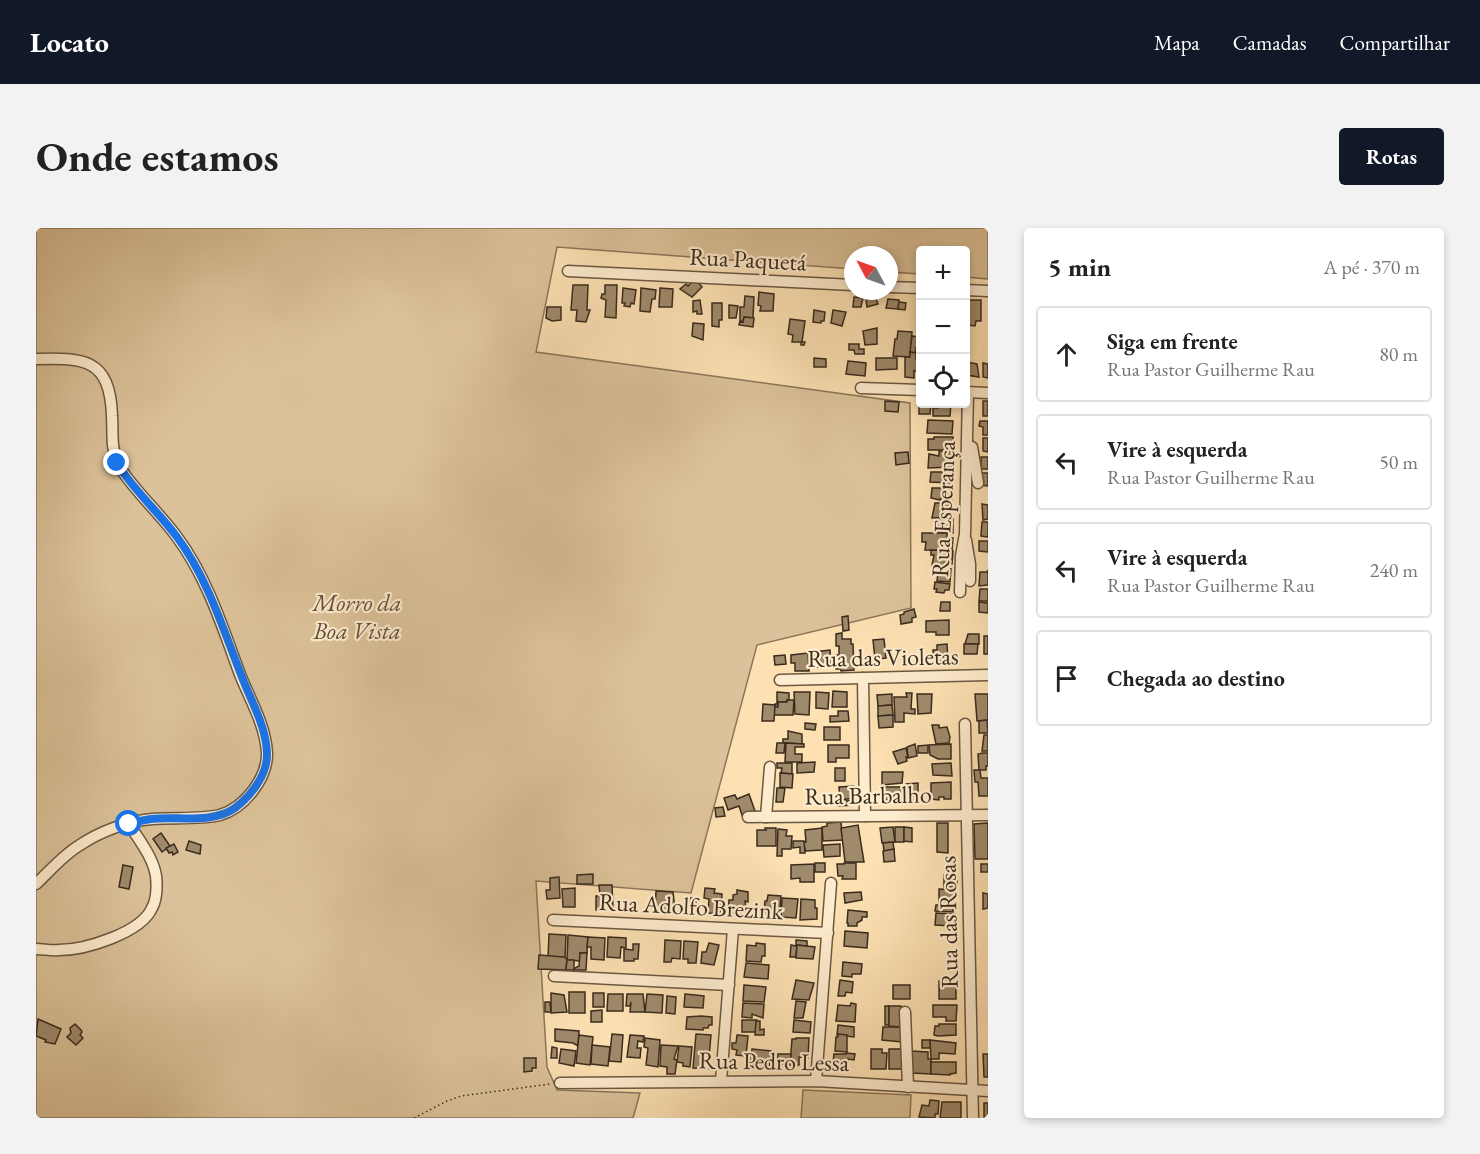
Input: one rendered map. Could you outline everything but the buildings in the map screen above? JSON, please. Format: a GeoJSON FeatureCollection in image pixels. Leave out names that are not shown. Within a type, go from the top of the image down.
{"type":"FeatureCollection","features":[{"type":"Feature","properties":{"kind":"street","name":"Rua Paquetá"},"geometry":{"type":"LineString","coordinates":[[568,272],[844,285]]}},
{"type":"Feature","properties":{"kind":"street"},"geometry":{"type":"LineString","coordinates":[[898,287],[916,288]]}},
{"type":"Feature","properties":{"kind":"street"},"geometry":{"type":"LineString","coordinates":[[970,290],[988,291]]}},
{"type":"Feature","properties":{"kind":"street"},"geometry":{"type":"LineString","coordinates":[[36,359],[83,361],[93,366],[102,375],[111,402],[112,449],[117,463],[177,537],[198,570],[213,602],[265,739],[266,761],[261,779],[252,792],[234,809],[206,817],[152,819],[129,824],[99,835],[79,845],[36,884]]}},
{"type":"Feature","properties":{"kind":"street"},"geometry":{"type":"LineString","coordinates":[[861,388],[916,390]]}},
{"type":"Feature","properties":{"kind":"street"},"geometry":{"type":"LineString","coordinates":[[970,392],[988,393]]}},
{"type":"Feature","properties":{"kind":"street","name":"Rua Esperança"},"geometry":{"type":"LineString","coordinates":[[960,592],[961,556],[965,534],[968,408]]}},
{"type":"Feature","properties":{"kind":"street"},"geometry":{"type":"LineString","coordinates":[[968,423],[978,483]]}},
{"type":"Feature","properties":{"kind":"street"},"geometry":{"type":"LineString","coordinates":[[965,534],[970,581]]}},
{"type":"Feature","properties":{"kind":"street","name":"Rua das Violetas"},"geometry":{"type":"LineString","coordinates":[[780,680],[988,675]]}},
{"type":"Feature","properties":{"kind":"street"},"geometry":{"type":"LineString","coordinates":[[863,678],[865,816]]}},
{"type":"Feature","properties":{"kind":"street","name":"Rua das Rosas"},"geometry":{"type":"LineString","coordinates":[[964,724],[973,1118]]}},
{"type":"Feature","properties":{"kind":"street"},"geometry":{"type":"LineString","coordinates":[[766,817],[770,767]]}},
{"type":"Feature","properties":{"kind":"street","name":"Rua Barbalho"},"geometry":{"type":"LineString","coordinates":[[748,817],[988,815]]}},
{"type":"Feature","properties":{"kind":"street"},"geometry":{"type":"LineString","coordinates":[[36,949],[59,950],[84,947],[105,941],[143,920],[152,908],[157,891],[156,875],[151,860],[129,824]]}},
{"type":"Feature","properties":{"kind":"street"},"geometry":{"type":"LineString","coordinates":[[816,1081],[831,883]]}},
{"type":"Feature","properties":{"kind":"street","name":"Rua Adolfo Brezink"},"geometry":{"type":"LineString","coordinates":[[553,920],[828,933]]}},
{"type":"Feature","properties":{"kind":"street"},"geometry":{"type":"LineString","coordinates":[[721,1081],[734,929]]}},
{"type":"Feature","properties":{"kind":"street"},"geometry":{"type":"LineString","coordinates":[[554,976],[729,985]]}},
{"type":"Feature","properties":{"kind":"street"},"geometry":{"type":"LineString","coordinates":[[905,1011],[908,1087]]}},
{"type":"Feature","properties":{"kind":"street","name":"Rua Pedro Lessa"},"geometry":{"type":"LineString","coordinates":[[560,1083],[816,1081],[988,1091]]}},
{"type":"Feature","properties":{"kind":"path"},"geometry":{"type":"LineString","coordinates":[[414,1118],[461,1096],[560,1083]]}},
{"type":"Feature","properties":{"kind":"green space","name":"Morro da Boa Vista"},"geometry":{"type":"Polygon","coordinates":[[[36,228],[988,228],[988,279],[970,277],[970,246],[916,246],[916,274],[898,273],[898,246],[844,246],[844,268],[557,247],[536,352],[910,403],[911,608],[757,645],[691,893],[536,881],[547,1067],[557,1090],[640,1093],[633,1118],[36,1118],[36,228]]]}},
{"type":"Feature","properties":{"kind":"green space"},"geometry":{"type":"Polygon","coordinates":[[[803,1090],[911,1095],[910,1118],[801,1118],[803,1090]]]}},
{"type":"Feature","properties":{"kind":"route"},"geometry":{"type":"LineString","coordinates":[[117,463],[177,537],[198,570],[209,592],[255,709],[265,739],[267,755],[266,767],[261,779],[252,792],[234,809],[206,817],[152,819],[129,824]]}}]}
